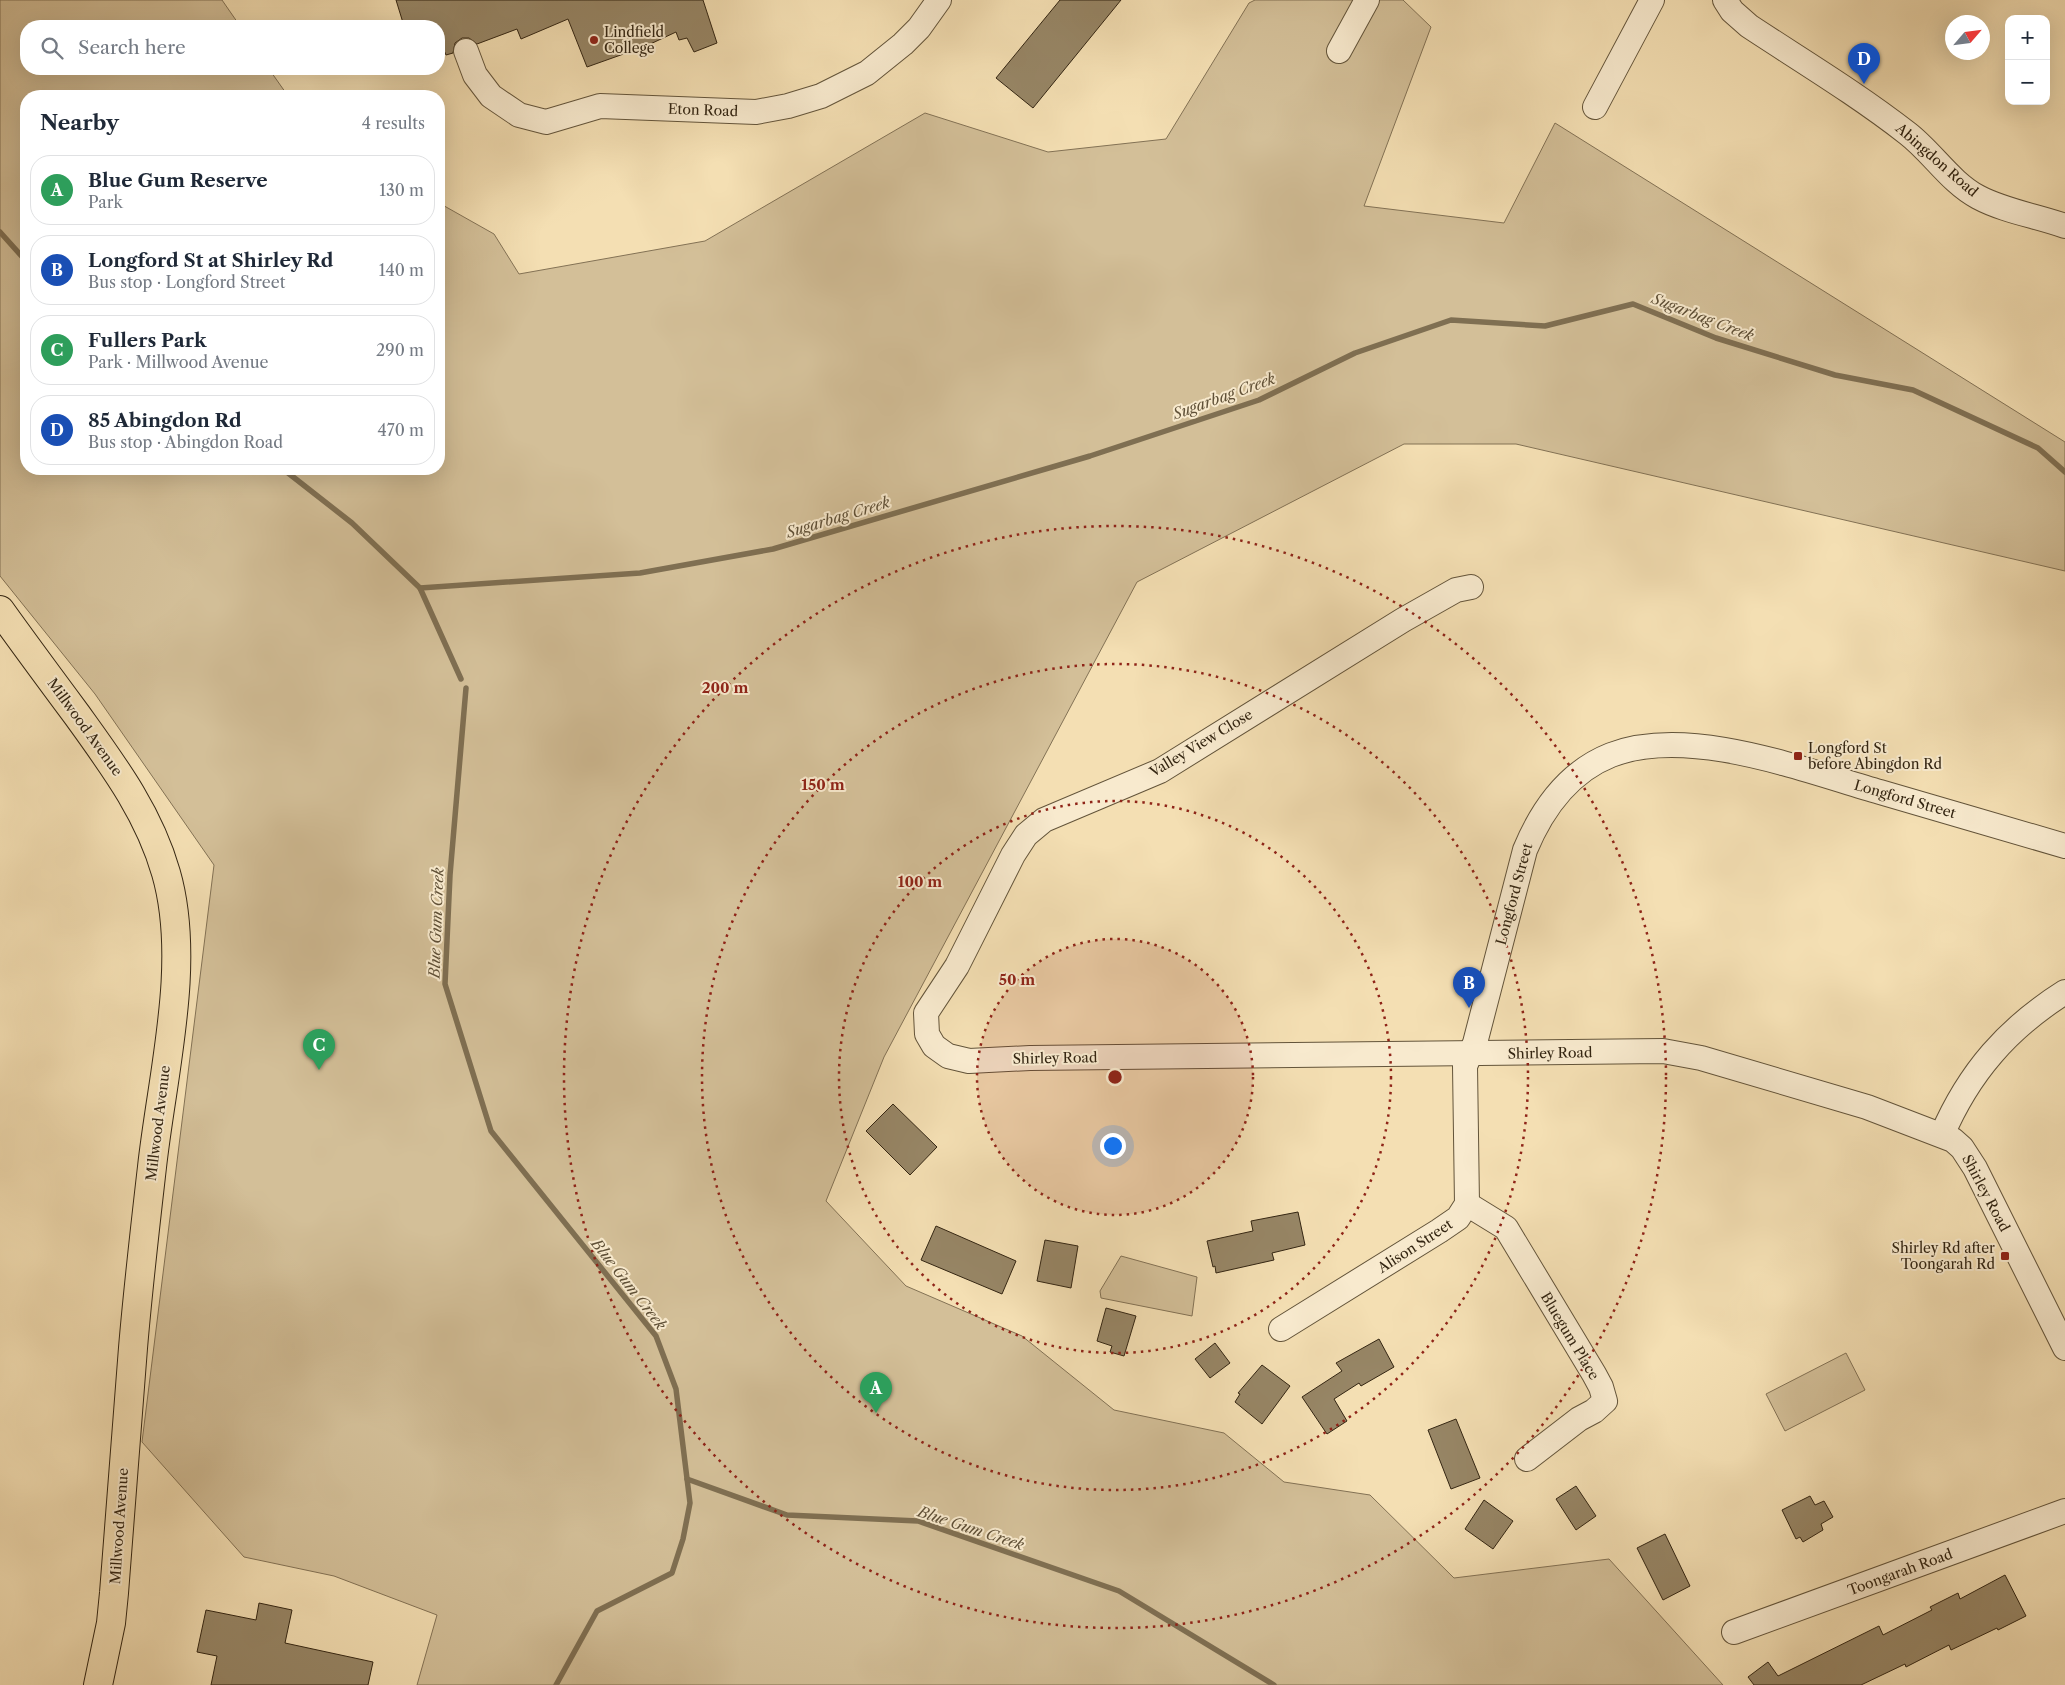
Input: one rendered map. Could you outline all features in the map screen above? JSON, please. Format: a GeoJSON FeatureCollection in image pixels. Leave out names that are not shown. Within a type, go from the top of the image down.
{"type":"FeatureCollection","features":[{"type":"Feature","properties":{"kind":"main road","name":"Millwood Avenue"},"geometry":{"type":"LineString","coordinates":[[0,610],[98,744],[134,798],[158,848],[166,873],[176,924],[177,950],[174,1003],[153,1157],[133,1346],[114,1592],[98,1685]]}},
{"type":"Feature","properties":{"kind":"street","name":"Eton Road"},"geometry":{"type":"LineString","coordinates":[[466,51],[475,75],[490,96],[519,115],[546,122],[600,106],[756,112],[788,106],[820,96],[866,73],[903,44],[919,28],[939,0]]}},
{"type":"Feature","properties":{"kind":"street"},"geometry":{"type":"LineString","coordinates":[[1339,51],[1367,0]]}},
{"type":"Feature","properties":{"kind":"street"},"geometry":{"type":"LineString","coordinates":[[1595,107],[1652,0]]}},
{"type":"Feature","properties":{"kind":"street","name":"Abingdon Road"},"geometry":{"type":"LineString","coordinates":[[1725,0],[1732,11],[1749,26],[1900,127],[1958,182],[1978,197],[2002,207],[2065,226]]}},
{"type":"Feature","properties":{"kind":"street","name":"Valley View Close"},"geometry":{"type":"LineString","coordinates":[[926,1013],[958,966],[1013,855],[1026,835],[1044,820],[1160,771],[1403,620],[1456,590],[1470,587]]}},
{"type":"Feature","properties":{"kind":"street","name":"Longford Street"},"geometry":{"type":"LineString","coordinates":[[1470,1055],[1475,1043],[1525,850],[1536,825],[1547,806],[1568,783],[1588,766],[1613,754],[1634,749],[1670,745],[1704,747],[1740,754],[1780,763],[2065,846]]}},
{"type":"Feature","properties":{"kind":"street"},"geometry":{"type":"LineString","coordinates":[[1942,1135],[1958,1100],[1999,1044],[2023,1021],[2065,992]]}},
{"type":"Feature","properties":{"kind":"street","name":"Shirley Road"},"geometry":{"type":"LineString","coordinates":[[926,1013],[927,1034],[934,1046],[948,1056],[969,1061],[1030,1058],[1470,1055],[1663,1051],[1684,1054],[1743,1069],[1867,1107],[1942,1135],[1960,1146],[1975,1168],[2065,1348]]}},
{"type":"Feature","properties":{"kind":"street"},"geometry":{"type":"LineString","coordinates":[[1467,1204],[1465,1066],[1470,1055]]}},
{"type":"Feature","properties":{"kind":"street","name":"Alison Street"},"geometry":{"type":"LineString","coordinates":[[1281,1329],[1439,1231],[1458,1218],[1467,1204]]}},
{"type":"Feature","properties":{"kind":"street","name":"Bluegum Place"},"geometry":{"type":"LineString","coordinates":[[1467,1204],[1506,1228],[1594,1374],[1601,1387],[1605,1401],[1527,1459]]}},
{"type":"Feature","properties":{"kind":"street","name":"Toongarah Road"},"geometry":{"type":"LineString","coordinates":[[1734,1632],[2065,1511]]}},
{"type":"Feature","properties":{"kind":"shaded area"},"geometry":{"type":"Polygon","coordinates":[[[0,0],[222,0],[236,20],[20,20],[20,75],[273,75],[284,90],[20,90],[20,475],[445,475],[445,206],[494,234],[519,274],[705,241],[925,113],[1048,152],[1166,139],[1249,3],[1255,0],[1403,0],[1431,27],[1364,206],[1504,223],[1555,123],[2065,442],[2065,571],[1516,444],[1404,444],[1137,582],[884,1057],[826,1201],[906,1286],[1022,1336],[1114,1410],[1224,1433],[1284,1482],[1370,1495],[1454,1578],[1609,1559],[1723,1685],[417,1685],[437,1615],[334,1576],[244,1557],[142,1442],[214,865],[95,694],[0,576],[0,0]]]}},
{"type":"Feature","properties":{"kind":"shaded area"},"geometry":{"type":"Polygon","coordinates":[[[1121,1256],[1197,1277],[1192,1316],[1101,1298],[1100,1291],[1121,1256]]]}},
{"type":"Feature","properties":{"kind":"shaded area"},"geometry":{"type":"Polygon","coordinates":[[[1846,1353],[1865,1390],[1785,1431],[1766,1394],[1846,1353]]]}},
{"type":"Feature","properties":{"kind":"building"},"geometry":{"type":"Polygon","coordinates":[[[396,0],[703,0],[717,43],[694,52],[687,38],[679,40],[676,32],[646,46],[587,67],[568,19],[521,39],[517,29],[477,44],[469,38],[462,38],[455,43],[453,53],[446,55],[445,20],[402,20],[396,0]]]}},
{"type":"Feature","properties":{"kind":"building"},"geometry":{"type":"Polygon","coordinates":[[[1060,0],[1121,0],[1033,108],[996,78],[1060,0]]]}},
{"type":"Feature","properties":{"kind":"building"},"geometry":{"type":"Polygon","coordinates":[[[893,1104],[937,1147],[910,1175],[866,1131],[893,1104]]]}},
{"type":"Feature","properties":{"kind":"building"},"geometry":{"type":"Polygon","coordinates":[[[1298,1212],[1305,1245],[1272,1253],[1274,1260],[1216,1273],[1207,1241],[1253,1231],[1251,1221],[1298,1212]]]}},
{"type":"Feature","properties":{"kind":"building"},"geometry":{"type":"Polygon","coordinates":[[[936,1226],[1016,1261],[1002,1294],[921,1260],[936,1226]]]}},
{"type":"Feature","properties":{"kind":"building"},"geometry":{"type":"Polygon","coordinates":[[[1045,1240],[1078,1246],[1071,1288],[1037,1281],[1045,1240]]]}},
{"type":"Feature","properties":{"kind":"building"},"geometry":{"type":"Polygon","coordinates":[[[1106,1308],[1136,1316],[1124,1356],[1110,1352],[1112,1346],[1097,1341],[1106,1308]]]}},
{"type":"Feature","properties":{"kind":"building"},"geometry":{"type":"Polygon","coordinates":[[[1379,1339],[1394,1367],[1361,1386],[1359,1383],[1334,1399],[1347,1421],[1327,1434],[1302,1397],[1342,1371],[1336,1363],[1379,1339]]]}},
{"type":"Feature","properties":{"kind":"building"},"geometry":{"type":"Polygon","coordinates":[[[1215,1343],[1230,1363],[1210,1378],[1195,1359],[1215,1343]]]}},
{"type":"Feature","properties":{"kind":"building"},"geometry":{"type":"Polygon","coordinates":[[[1262,1365],[1290,1386],[1262,1424],[1235,1402],[1240,1394],[1238,1393],[1262,1365]]]}},
{"type":"Feature","properties":{"kind":"building"},"geometry":{"type":"Polygon","coordinates":[[[1456,1419],[1480,1478],[1451,1489],[1428,1430],[1456,1419]]]}},
{"type":"Feature","properties":{"kind":"building"},"geometry":{"type":"Polygon","coordinates":[[[1576,1486],[1596,1516],[1576,1530],[1556,1499],[1576,1486]]]}},
{"type":"Feature","properties":{"kind":"building"},"geometry":{"type":"Polygon","coordinates":[[[1810,1496],[1815,1505],[1824,1501],[1833,1517],[1821,1524],[1823,1530],[1803,1542],[1800,1537],[1796,1539],[1782,1510],[1810,1496]]]}},
{"type":"Feature","properties":{"kind":"building"},"geometry":{"type":"Polygon","coordinates":[[[1484,1500],[1513,1521],[1493,1549],[1465,1529],[1484,1500]]]}},
{"type":"Feature","properties":{"kind":"building"},"geometry":{"type":"Polygon","coordinates":[[[1665,1534],[1690,1586],[1663,1600],[1637,1548],[1665,1534]]]}},
{"type":"Feature","properties":{"kind":"building"},"geometry":{"type":"Polygon","coordinates":[[[2005,1575],[2026,1616],[1951,1650],[1949,1645],[1906,1667],[1905,1664],[1861,1685],[1754,1685],[1748,1677],[1768,1662],[1778,1676],[1879,1626],[1883,1635],[1932,1610],[1930,1607],[1958,1593],[1960,1599],[2005,1575]]]}},
{"type":"Feature","properties":{"kind":"building"},"geometry":{"type":"Polygon","coordinates":[[[259,1603],[292,1610],[285,1643],[373,1662],[368,1685],[211,1685],[217,1656],[197,1652],[206,1610],[256,1620],[259,1603]]]}},
{"type":"Feature","properties":{"kind":"waterway","name":"Blue Gum Creek"},"geometry":{"type":"LineString","coordinates":[[0,232],[20,254]]}},
{"type":"Feature","properties":{"kind":"waterway","name":"Sugarbag Creek"},"geometry":{"type":"LineString","coordinates":[[420,588],[640,573],[773,549],[1090,456],[1259,400],[1355,353],[1451,320],[1545,326],[1633,304],[1716,338],[1835,375],[1913,390],[2038,448],[2065,472]]}},
{"type":"Feature","properties":{"kind":"waterway","name":"Blue Gum Creek"},"geometry":{"type":"LineString","coordinates":[[291,475],[352,523],[420,588],[461,679]]}},
{"type":"Feature","properties":{"kind":"waterway","name":"Blue Gum Creek"},"geometry":{"type":"LineString","coordinates":[[466,688],[450,875],[445,984],[491,1131],[656,1336],[676,1389],[690,1503],[683,1539],[672,1573],[597,1611],[556,1685]]}},
{"type":"Feature","properties":{"kind":"waterway","name":"Blue Gum Creek"},"geometry":{"type":"LineString","coordinates":[[687,1479],[787,1515],[918,1521],[1119,1591],[1274,1685]]}},
{"type":"Feature","properties":{"kind":"place","name":"Lindfield College"},"geometry":{"type":"Point","coordinates":[594,40]}},
{"type":"Feature","properties":{"kind":"place","name":"85 Abingdon Rd"},"geometry":{"type":"Point","coordinates":[1864,84]}},
{"type":"Feature","properties":{"kind":"place","name":"Longford St before Abingdon Rd"},"geometry":{"type":"Point","coordinates":[1798,756]}},
{"type":"Feature","properties":{"kind":"place","name":"Longford St at Shirley Rd"},"geometry":{"type":"Point","coordinates":[1469,1008]}},
{"type":"Feature","properties":{"kind":"place","name":"Fullers Park"},"geometry":{"type":"Point","coordinates":[319,1070]}},
{"type":"Feature","properties":{"kind":"place","name":"Shirley Rd after Toongarah Rd"},"geometry":{"type":"Point","coordinates":[2005,1256]}},
{"type":"Feature","properties":{"kind":"place","name":"Blue Gum Reserve"},"geometry":{"type":"Point","coordinates":[876,1413]}}]}
